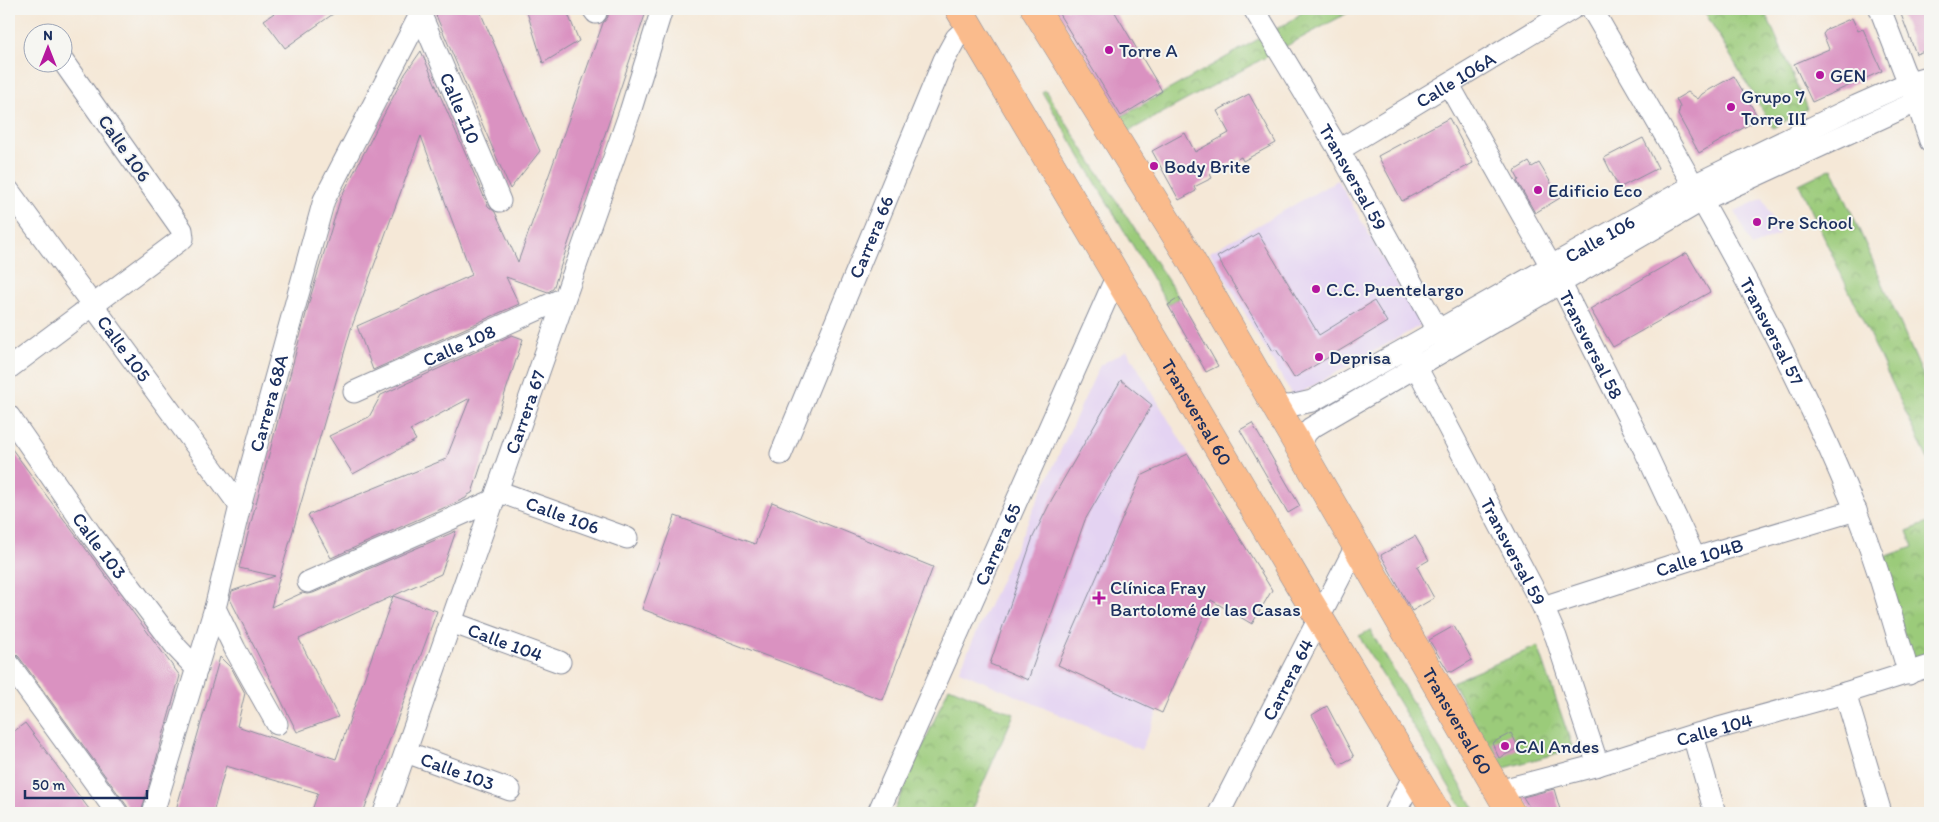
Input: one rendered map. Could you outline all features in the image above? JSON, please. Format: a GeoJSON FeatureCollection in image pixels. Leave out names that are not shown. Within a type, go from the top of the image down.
{"type":"FeatureCollection","features":[{"type":"Feature","properties":{"kind":"main road","name":"Transversal 60"},"geometry":{"type":"LineString","coordinates":[[1035,9],[1188,255],[1505,802]]}},
{"type":"Feature","properties":{"kind":"main road","name":"Transversal 60"},"geometry":{"type":"LineString","coordinates":[[964,17],[1293,574],[1437,813]]}},
{"type":"Feature","properties":{"kind":"street","name":"Carrera 67"},"geometry":{"type":"LineString","coordinates":[[384,813],[630,112],[662,9]]}},
{"type":"Feature","properties":{"kind":"street","name":"Transversal 59"},"geometry":{"type":"LineString","coordinates":[[1254,9],[1339,150],[1443,339]]}},
{"type":"Feature","properties":{"kind":"street","name":"Calle 106A"},"geometry":{"type":"LineString","coordinates":[[1339,150],[1572,9]]}},
{"type":"Feature","properties":{"kind":"street","name":"Transversal 57"},"geometry":{"type":"LineString","coordinates":[[1592,9],[1699,192],[1788,362],[1856,510],[1909,674]]}},
{"type":"Feature","properties":{"kind":"street"},"geometry":{"type":"LineString","coordinates":[[1880,9],[1904,71],[1923,100],[1930,141]]}},
{"type":"Feature","properties":{"kind":"street","name":"Calle 110"},"geometry":{"type":"LineString","coordinates":[[422,12],[500,201]]}},
{"type":"Feature","properties":{"kind":"street","name":"Carrera 68A"},"geometry":{"type":"LineString","coordinates":[[153,813],[215,608],[240,506],[324,200],[422,12]]}},
{"type":"Feature","properties":{"kind":"street","name":"Carrera 66"},"geometry":{"type":"LineString","coordinates":[[781,454],[964,17]]}},
{"type":"Feature","properties":{"kind":"street","name":"Calle 106"},"geometry":{"type":"LineString","coordinates":[[70,72],[182,230],[183,238],[92,306]]}},
{"type":"Feature","properties":{"kind":"street","name":"Calle 106"},"geometry":{"type":"LineString","coordinates":[[1299,449],[1306,433],[1311,428],[1412,357],[1699,192],[1910,82],[1930,76]]}},
{"type":"Feature","properties":{"kind":"street","name":"Transversal 58"},"geometry":{"type":"LineString","coordinates":[[1449,85],[1555,274],[1645,451],[1695,558]]}},
{"type":"Feature","properties":{"kind":"street","name":"Calle 106"},"geometry":{"type":"LineString","coordinates":[[1699,192],[1923,100]]}},
{"type":"Feature","properties":{"kind":"street","name":"Calle 105"},"geometry":{"type":"LineString","coordinates":[[9,191],[240,506]]}},
{"type":"Feature","properties":{"kind":"street","name":"Carrera 65"},"geometry":{"type":"LineString","coordinates":[[878,813],[1117,275]]}},
{"type":"Feature","properties":{"kind":"street","name":"Calle 108"},"geometry":{"type":"LineString","coordinates":[[354,392],[564,298]]}},
{"type":"Feature","properties":{"kind":"street"},"geometry":{"type":"LineString","coordinates":[[9,368],[92,306]]}},
{"type":"Feature","properties":{"kind":"street","name":"Calle 106"},"geometry":{"type":"LineString","coordinates":[[1274,405],[1290,406],[1312,401],[1412,357]]}},
{"type":"Feature","properties":{"kind":"street","name":"Transversal 59"},"geometry":{"type":"LineString","coordinates":[[1412,357],[1543,607],[1556,637],[1598,765]]}},
{"type":"Feature","properties":{"kind":"street","name":"Calle 103"},"geometry":{"type":"LineString","coordinates":[[9,416],[96,541],[177,648],[197,669]]}},
{"type":"Feature","properties":{"kind":"street","name":"Calle 106"},"geometry":{"type":"LineString","coordinates":[[495,495],[627,538]]}},
{"type":"Feature","properties":{"kind":"street"},"geometry":{"type":"LineString","coordinates":[[308,582],[495,495]]}},
{"type":"Feature","properties":{"kind":"street","name":"Calle 104B"},"geometry":{"type":"LineString","coordinates":[[1543,607],[1695,558],[1856,510]]}},
{"type":"Feature","properties":{"kind":"street","name":"Carrera 64"},"geometry":{"type":"LineString","coordinates":[[1219,813],[1356,546]]}},
{"type":"Feature","properties":{"kind":"street"},"geometry":{"type":"LineString","coordinates":[[215,608],[235,649],[277,724]]}},
{"type":"Feature","properties":{"kind":"street","name":"Calle 104"},"geometry":{"type":"LineString","coordinates":[[451,622],[560,662]]}},
{"type":"Feature","properties":{"kind":"street"},"geometry":{"type":"LineString","coordinates":[[9,664],[117,813]]}},
{"type":"Feature","properties":{"kind":"street","name":"Calle 104"},"geometry":{"type":"LineString","coordinates":[[1505,802],[1598,765],[1693,735],[1909,674],[1930,666]]}},
{"type":"Feature","properties":{"kind":"street"},"geometry":{"type":"LineString","coordinates":[[1845,693],[1881,813]]}},
{"type":"Feature","properties":{"kind":"street"},"geometry":{"type":"LineString","coordinates":[[1693,735],[1715,813]]}},
{"type":"Feature","properties":{"kind":"street","name":"Calle 103"},"geometry":{"type":"LineString","coordinates":[[406,752],[510,790]]}},
{"type":"Feature","properties":{"kind":"street"},"geometry":{"type":"LineString","coordinates":[[1395,813],[1414,775]]}},
{"type":"Feature","properties":{"kind":"shaded area","name":"C.C. Puentelargo"},"geometry":{"type":"Polygon","coordinates":[[[1338,180],[1421,325],[1293,397],[1210,252],[1338,180]]]}},
{"type":"Feature","properties":{"kind":"shaded area","name":"Pre School"},"geometry":{"type":"Polygon","coordinates":[[[1763,198],[1779,234],[1752,247],[1735,211],[1763,198]]]}},
{"type":"Feature","properties":{"kind":"shaded area","name":"Clínica Fray Bartolomé de las Casas"},"geometry":{"type":"Polygon","coordinates":[[[1127,350],[1235,532],[1141,750],[959,671],[1100,365],[1127,350]]]}},
{"type":"Feature","properties":{"kind":"green space"},"geometry":{"type":"Polygon","coordinates":[[[1306,9],[1355,9],[1129,131],[1119,118],[1292,20],[1306,9]]]}},
{"type":"Feature","properties":{"kind":"green space"},"geometry":{"type":"Polygon","coordinates":[[[1703,9],[1764,9],[1807,109],[1773,128],[1703,9]]]}},
{"type":"Feature","properties":{"kind":"green space"},"geometry":{"type":"Polygon","coordinates":[[[1045,90],[1179,298],[1168,305],[1042,92],[1045,90]]]}},
{"type":"Feature","properties":{"kind":"green space"},"geometry":{"type":"Polygon","coordinates":[[[1832,168],[1930,391],[1930,464],[1799,184],[1832,168]]]}},
{"type":"Feature","properties":{"kind":"green space"},"geometry":{"type":"Polygon","coordinates":[[[1930,522],[1930,656],[1912,661],[1881,558],[1913,547],[1907,531],[1930,522]]]}},
{"type":"Feature","properties":{"kind":"green space"},"geometry":{"type":"Polygon","coordinates":[[[1370,630],[1477,813],[1465,813],[1359,636],[1370,630]]]}},
{"type":"Feature","properties":{"kind":"green space"},"geometry":{"type":"Polygon","coordinates":[[[1538,646],[1573,749],[1501,769],[1452,682],[1538,646]]]}},
{"type":"Feature","properties":{"kind":"green space"},"geometry":{"type":"Polygon","coordinates":[[[949,687],[1014,714],[970,813],[938,813],[929,810],[927,813],[893,813],[949,687]]]}},
{"type":"Feature","properties":{"kind":"building"},"geometry":{"type":"Polygon","coordinates":[[[280,9],[340,9],[285,48],[264,20],[280,9]]]}},
{"type":"Feature","properties":{"kind":"building"},"geometry":{"type":"Polygon","coordinates":[[[435,9],[479,9],[540,151],[510,189],[435,13],[435,9]]]}},
{"type":"Feature","properties":{"kind":"building"},"geometry":{"type":"Polygon","coordinates":[[[526,9],[566,9],[579,41],[543,63],[526,9]]]}},
{"type":"Feature","properties":{"kind":"building"},"geometry":{"type":"Polygon","coordinates":[[[608,9],[647,9],[553,289],[548,292],[506,277],[519,304],[373,370],[357,326],[472,275],[421,136],[351,329],[271,607],[302,593],[313,593],[456,531],[441,574],[299,639],[338,717],[297,732],[230,599],[232,591],[275,576],[239,568],[311,295],[341,197],[405,74],[421,51],[488,206],[495,212],[518,262],[603,23],[608,17],[608,9]]]}},
{"type":"Feature","properties":{"kind":"building","name":"Torre A"},"geometry":{"type":"Polygon","coordinates":[[[1056,9],[1113,9],[1162,91],[1121,116],[1056,9]]]}},
{"type":"Feature","properties":{"kind":"building"},"geometry":{"type":"Polygon","coordinates":[[[1899,9],[1930,9],[1930,49],[1916,54],[1899,9]]]}},
{"type":"Feature","properties":{"kind":"building"},"geometry":{"type":"Polygon","coordinates":[[[1852,18],[1858,31],[1863,29],[1882,71],[1812,102],[1794,64],[1829,49],[1823,34],[1827,29],[1852,18]]]}},
{"type":"Feature","properties":{"kind":"building"},"geometry":{"type":"Polygon","coordinates":[[[1734,76],[1759,119],[1699,153],[1678,115],[1680,107],[1676,99],[1688,92],[1698,99],[1702,94],[1734,76]]]}},
{"type":"Feature","properties":{"kind":"building"},"geometry":{"type":"Polygon","coordinates":[[[1249,94],[1276,143],[1243,161],[1241,157],[1210,174],[1212,178],[1194,187],[1196,191],[1179,200],[1152,151],[1185,133],[1195,152],[1229,133],[1217,111],[1249,94]]]}},
{"type":"Feature","properties":{"kind":"building"},"geometry":{"type":"Polygon","coordinates":[[[1449,118],[1473,163],[1402,201],[1378,156],[1449,118]]]}},
{"type":"Feature","properties":{"kind":"building"},"geometry":{"type":"Polygon","coordinates":[[[1643,138],[1658,168],[1619,188],[1604,158],[1643,138]]]}},
{"type":"Feature","properties":{"kind":"building","name":"Edificio Eco"},"geometry":{"type":"Polygon","coordinates":[[[1529,162],[1532,167],[1539,163],[1560,198],[1535,213],[1517,181],[1519,180],[1514,171],[1529,162]]]}},
{"type":"Feature","properties":{"kind":"building"},"geometry":{"type":"Polygon","coordinates":[[[1258,233],[1319,335],[1374,301],[1387,322],[1294,378],[1276,349],[1273,351],[1217,257],[1258,233]]]}},
{"type":"Feature","properties":{"kind":"building"},"geometry":{"type":"Polygon","coordinates":[[[1687,253],[1710,292],[1613,347],[1590,309],[1687,253]]]}},
{"type":"Feature","properties":{"kind":"building"},"geometry":{"type":"Polygon","coordinates":[[[1179,298],[1218,366],[1206,372],[1168,305],[1179,298]]]}},
{"type":"Feature","properties":{"kind":"building"},"geometry":{"type":"Polygon","coordinates":[[[512,335],[523,339],[472,493],[466,498],[331,558],[308,515],[446,459],[470,398],[410,430],[416,440],[353,474],[329,436],[369,417],[381,395],[512,335]]]}},
{"type":"Feature","properties":{"kind":"building"},"geometry":{"type":"Polygon","coordinates":[[[1121,380],[1152,405],[1085,520],[1028,680],[990,664],[1033,537],[1052,499],[1121,380]]]}},
{"type":"Feature","properties":{"kind":"building"},"geometry":{"type":"Polygon","coordinates":[[[1252,423],[1300,506],[1288,513],[1240,430],[1252,423]]]}},
{"type":"Feature","properties":{"kind":"building"},"geometry":{"type":"Polygon","coordinates":[[[9,445],[180,676],[141,813],[129,813],[127,806],[19,657],[15,653],[9,652],[9,445]]]}},
{"type":"Feature","properties":{"kind":"building"},"geometry":{"type":"Polygon","coordinates":[[[1188,454],[1272,590],[1252,624],[1211,600],[1162,713],[1058,665],[1141,476],[1188,454]]]}},
{"type":"Feature","properties":{"kind":"building"},"geometry":{"type":"Polygon","coordinates":[[[772,502],[933,567],[883,700],[642,609],[675,516],[755,544],[772,502]]]}},
{"type":"Feature","properties":{"kind":"building"},"geometry":{"type":"Polygon","coordinates":[[[1415,536],[1429,560],[1417,567],[1434,598],[1412,611],[1381,555],[1415,536]]]}},
{"type":"Feature","properties":{"kind":"building"},"geometry":{"type":"Polygon","coordinates":[[[393,596],[437,611],[363,813],[311,813],[318,793],[226,766],[213,813],[175,813],[220,657],[232,669],[245,693],[237,726],[336,759],[393,596]]]}},
{"type":"Feature","properties":{"kind":"building"},"geometry":{"type":"Polygon","coordinates":[[[1454,626],[1472,660],[1452,672],[1448,671],[1429,640],[1454,626]]]}},
{"type":"Feature","properties":{"kind":"building"},"geometry":{"type":"Polygon","coordinates":[[[1327,706],[1354,757],[1339,765],[1312,715],[1327,706]]]}},
{"type":"Feature","properties":{"kind":"building"},"geometry":{"type":"Polygon","coordinates":[[[25,723],[92,813],[9,813],[9,735],[25,723]]]}},
{"type":"Feature","properties":{"kind":"building","name":"CAI Andes"},"geometry":{"type":"Polygon","coordinates":[[[1511,733],[1519,748],[1499,758],[1492,743],[1511,733]]]}},
{"type":"Feature","properties":{"kind":"building"},"geometry":{"type":"Polygon","coordinates":[[[1554,789],[1561,813],[1533,813],[1523,797],[1554,789]]]}},
{"type":"Feature","properties":{"kind":"place","name":"Torre A"},"geometry":{"type":"Point","coordinates":[1109,50]}},
{"type":"Feature","properties":{"kind":"place","name":"GEN"},"geometry":{"type":"Point","coordinates":[1820,75]}},
{"type":"Feature","properties":{"kind":"place","name":"Grupo 7 Torre III"},"geometry":{"type":"Point","coordinates":[1731,107]}},
{"type":"Feature","properties":{"kind":"place","name":"Body Brite"},"geometry":{"type":"Point","coordinates":[1154,166]}},
{"type":"Feature","properties":{"kind":"place","name":"Edificio Eco"},"geometry":{"type":"Point","coordinates":[1538,190]}},
{"type":"Feature","properties":{"kind":"place","name":"Pre School"},"geometry":{"type":"Point","coordinates":[1757,222]}},
{"type":"Feature","properties":{"kind":"place","name":"C.C. Puentelargo"},"geometry":{"type":"Point","coordinates":[1316,289]}},
{"type":"Feature","properties":{"kind":"place","name":"Deprisa"},"geometry":{"type":"Point","coordinates":[1319,357]}},
{"type":"Feature","properties":{"kind":"place","name":"Clínica Fray Bartolomé de las Casas"},"geometry":{"type":"Point","coordinates":[1099,598]}},
{"type":"Feature","properties":{"kind":"place","name":"CAI Andes"},"geometry":{"type":"Point","coordinates":[1505,746]}}]}
